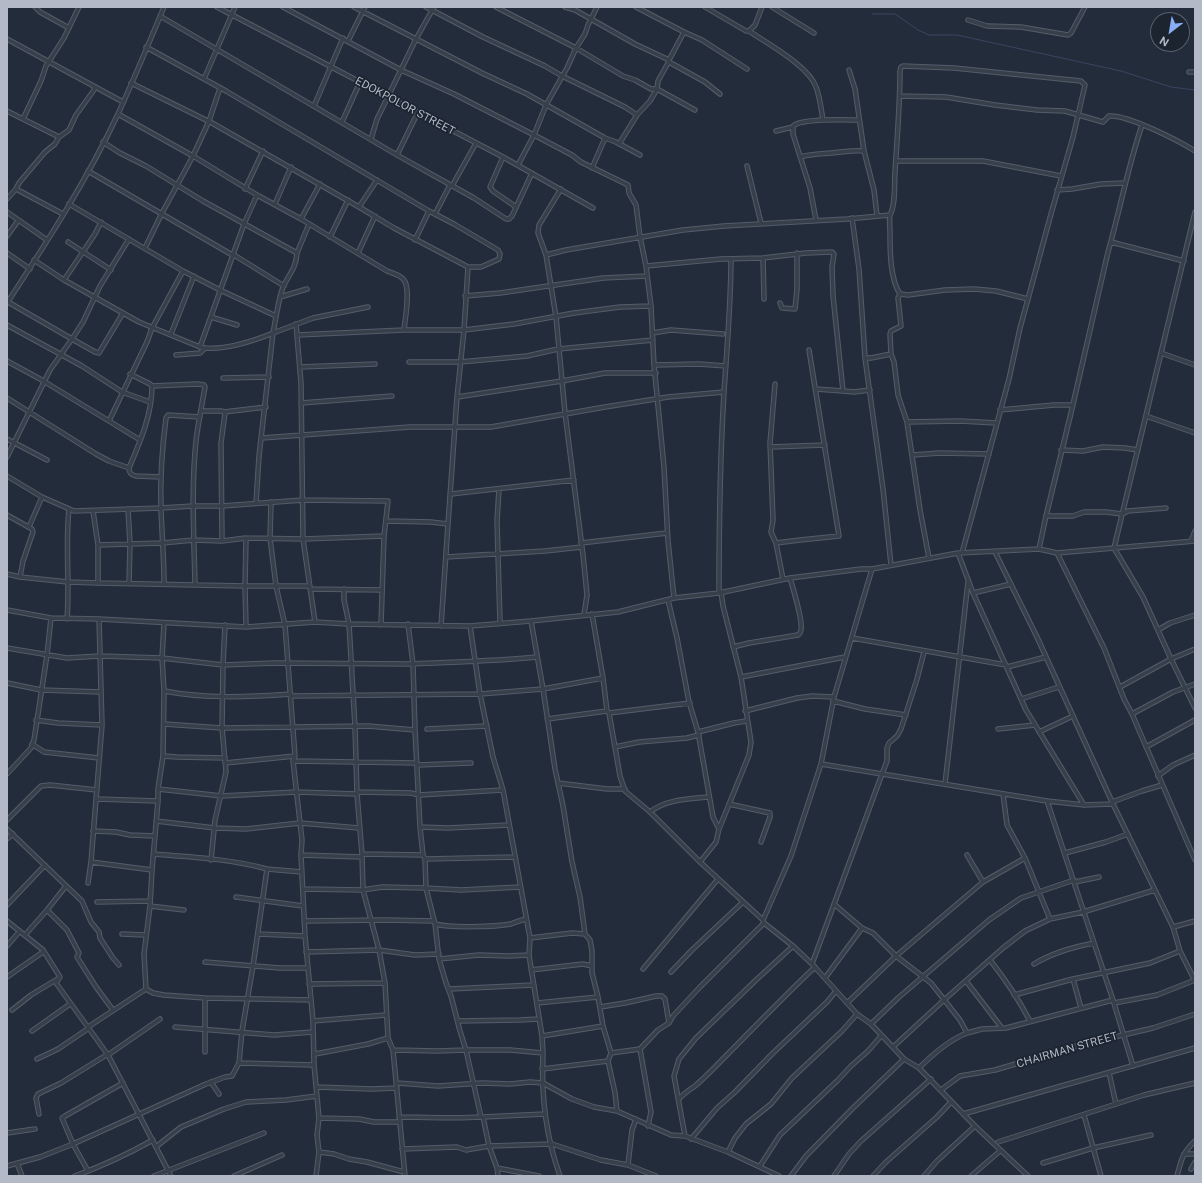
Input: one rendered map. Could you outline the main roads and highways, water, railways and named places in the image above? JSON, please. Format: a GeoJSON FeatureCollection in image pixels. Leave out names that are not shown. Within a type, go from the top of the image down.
{"type":"FeatureCollection","features":[{"type":"Feature","properties":{"kind":"waterway"},"geometry":{"type":"LineString","coordinates":[[872,14],[895,14],[918,30],[929,35],[957,35],[1121,71],[1171,87],[1195,90]]}}]}
